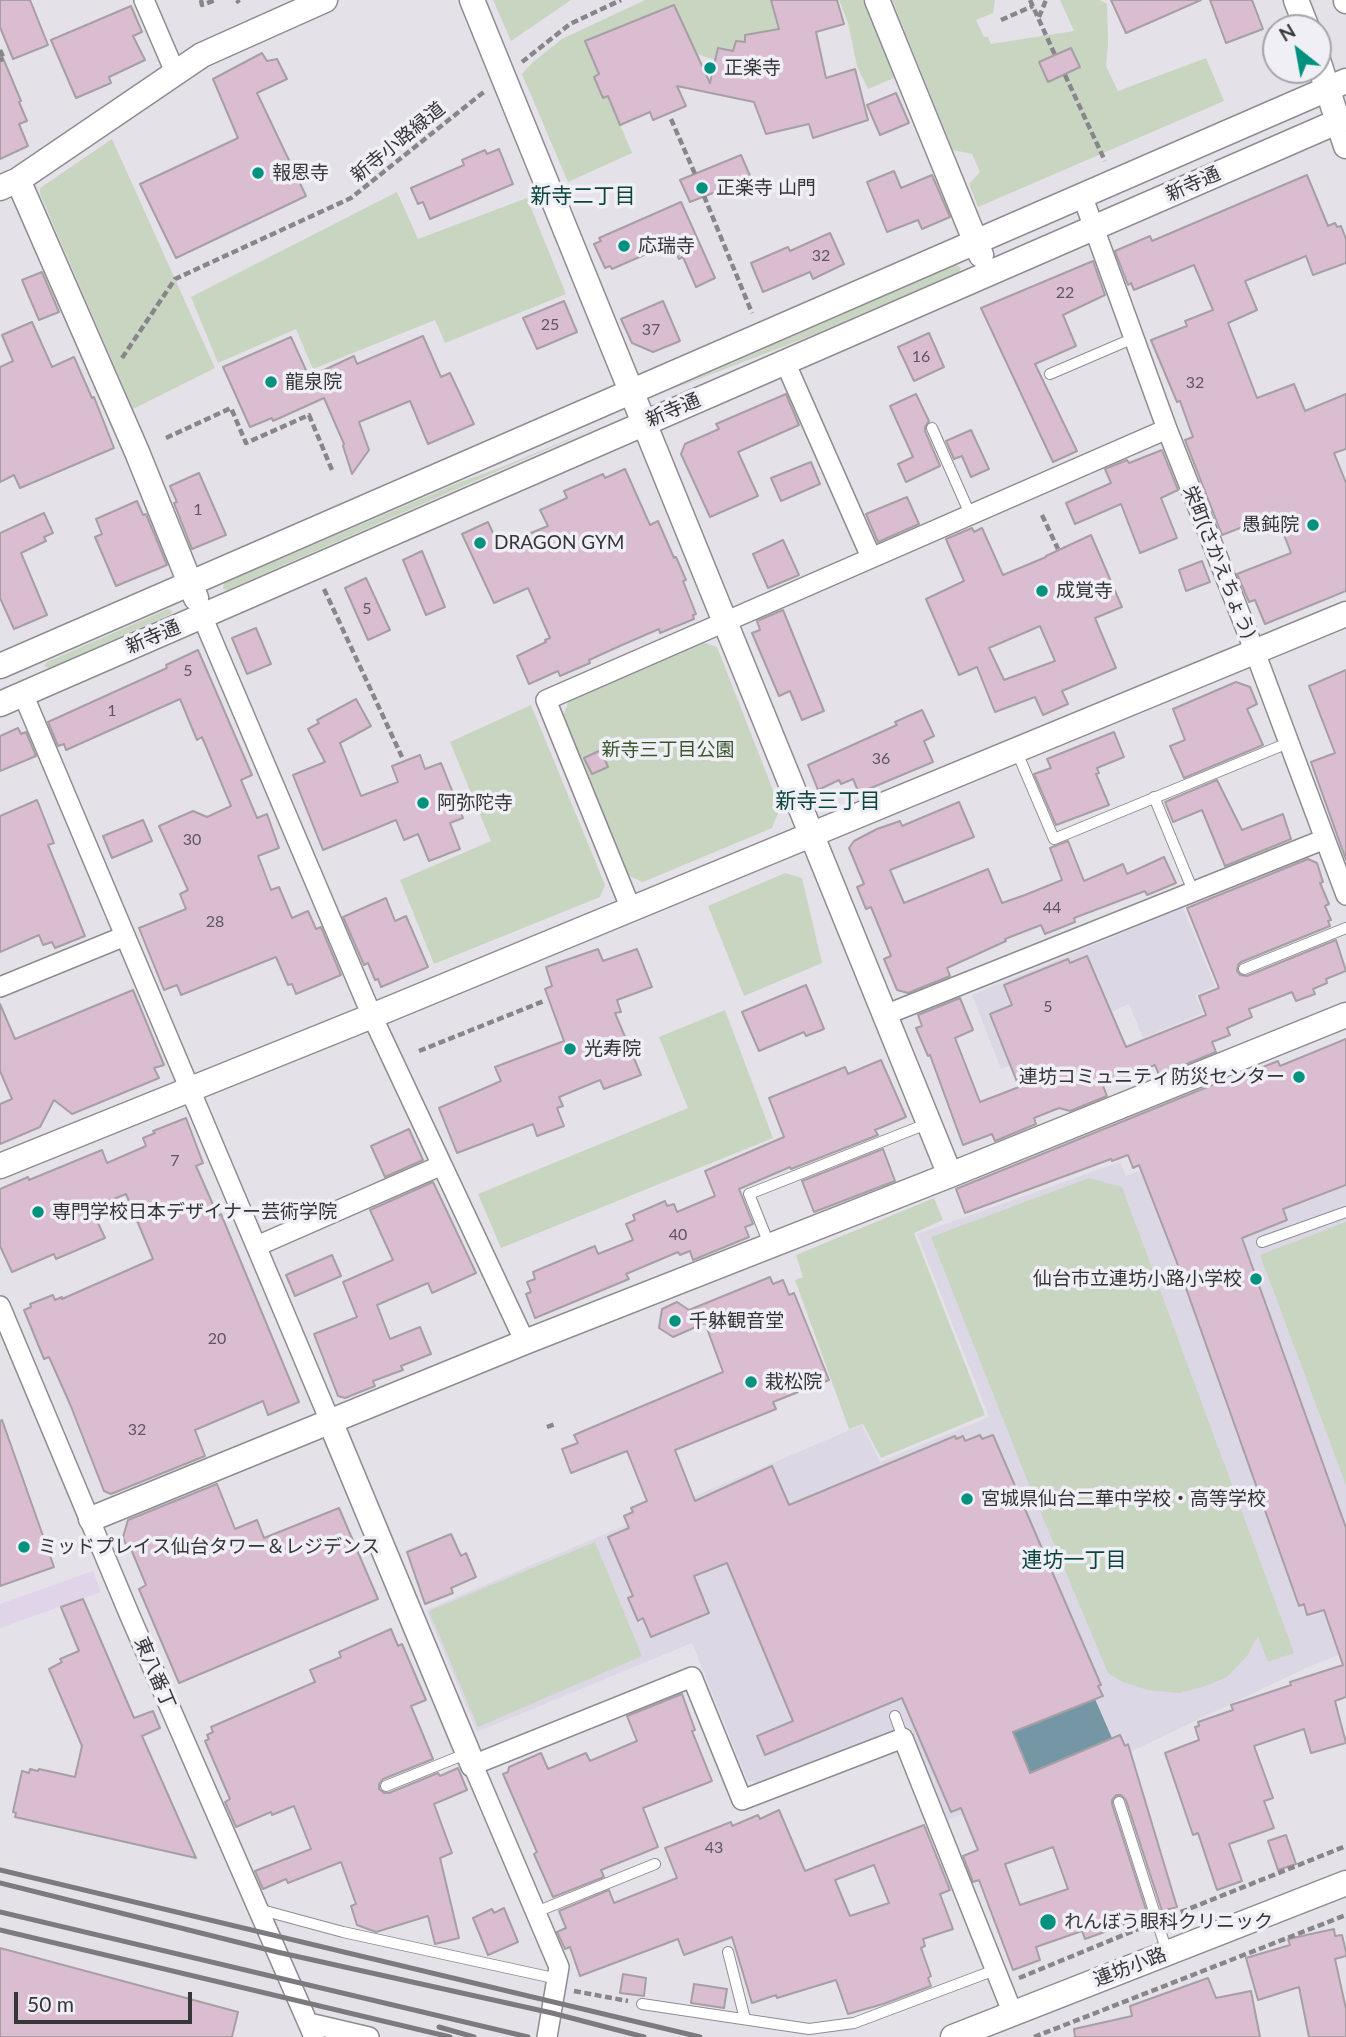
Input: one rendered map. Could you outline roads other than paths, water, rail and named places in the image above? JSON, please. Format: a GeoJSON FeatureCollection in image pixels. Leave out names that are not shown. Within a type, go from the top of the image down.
{"type":"FeatureCollection","features":[{"type":"Feature","properties":{"kind":"street"},"geometry":{"type":"LineString","coordinates":[[144,0],[175,72]]}},
{"type":"Feature","properties":{"kind":"street"},"geometry":{"type":"LineString","coordinates":[[325,0],[202,55],[9,184],[100,368],[372,1016],[525,1342]]}},
{"type":"Feature","properties":{"kind":"street"},"geometry":{"type":"LineString","coordinates":[[471,0],[950,1175]]}},
{"type":"Feature","properties":{"kind":"street"},"geometry":{"type":"LineString","coordinates":[[877,0],[989,274]]}},
{"type":"Feature","properties":{"kind":"street"},"geometry":{"type":"LineString","coordinates":[[1337,85],[1346,146]]}},
{"type":"Feature","properties":{"kind":"street","name":"新寺通"},"geometry":{"type":"LineString","coordinates":[[3,656],[192,583],[1337,85]]}},
{"type":"Feature","properties":{"kind":"street","name":"新寺通"},"geometry":{"type":"LineString","coordinates":[[0,704],[1342,119]]}},
{"type":"Feature","properties":{"kind":"street","name":"栄町(さかえちょう)"},"geometry":{"type":"LineString","coordinates":[[1082,195],[1167,429],[1255,652],[1346,895]]}},
{"type":"Feature","properties":{"kind":"street"},"geometry":{"type":"LineString","coordinates":[[785,362],[871,557]]}},
{"type":"Feature","properties":{"kind":"street"},"geometry":{"type":"LineString","coordinates":[[631,909],[545,700],[1167,429]]}},
{"type":"Feature","properties":{"kind":"street"},"geometry":{"type":"LineString","coordinates":[[0,1166],[372,1016],[1346,614]]}},
{"type":"Feature","properties":{"kind":"street"},"geometry":{"type":"LineString","coordinates":[[3,656],[23,694],[257,1245],[559,1968],[547,2037]]}},
{"type":"Feature","properties":{"kind":"street"},"geometry":{"type":"LineString","coordinates":[[885,1015],[1325,839]]}},
{"type":"Feature","properties":{"kind":"street"},"geometry":{"type":"LineString","coordinates":[[0,987],[125,936]]}},
{"type":"Feature","properties":{"kind":"street"},"geometry":{"type":"LineString","coordinates":[[91,1519],[525,1342],[950,1175],[1346,1015]]}},
{"type":"Feature","properties":{"kind":"street"},"geometry":{"type":"LineString","coordinates":[[257,1245],[442,1165]]}},
{"type":"Feature","properties":{"kind":"street","name":"東八番丁"},"geometry":{"type":"LineString","coordinates":[[0,1306],[140,1639],[312,2030]]}},
{"type":"Feature","properties":{"kind":"street"},"geometry":{"type":"LineString","coordinates":[[471,1759],[692,1677],[742,1800],[903,1738],[995,1970],[1000,2024]]}},
{"type":"Feature","properties":{"kind":"street","name":"連坊小路"},"geometry":{"type":"LineString","coordinates":[[953,2037],[1000,2024],[1167,1952],[1346,1883]]}},
{"type":"Feature","properties":{"kind":"street"},"geometry":{"type":"LineString","coordinates":[[312,2030],[369,2037]]}},
{"type":"Feature","properties":{"kind":"lane"},"geometry":{"type":"LineString","coordinates":[[1050,374],[1134,338]]}},
{"type":"Feature","properties":{"kind":"lane"},"geometry":{"type":"LineString","coordinates":[[932,428],[970,514]]}},
{"type":"Feature","properties":{"kind":"lane"},"geometry":{"type":"LineString","coordinates":[[1016,750],[1054,839],[1288,743]]}},
{"type":"Feature","properties":{"kind":"lane"},"geometry":{"type":"LineString","coordinates":[[1154,797],[1193,891]]}},
{"type":"Feature","properties":{"kind":"lane"},"geometry":{"type":"LineString","coordinates":[[1244,969],[1346,928]]}},
{"type":"Feature","properties":{"kind":"lane"},"geometry":{"type":"LineString","coordinates":[[769,1246],[749,1194],[929,1122]]}},
{"type":"Feature","properties":{"kind":"lane"},"geometry":{"type":"LineString","coordinates":[[1262,1242],[1346,1212]]}},
{"type":"Feature","properties":{"kind":"lane"},"geometry":{"type":"LineString","coordinates":[[895,1716],[903,1738]]}},
{"type":"Feature","properties":{"kind":"lane"},"geometry":{"type":"LineString","coordinates":[[386,1786],[471,1759]]}},
{"type":"Feature","properties":{"kind":"lane"},"geometry":{"type":"LineString","coordinates":[[1119,1802],[1167,1952]]}},
{"type":"Feature","properties":{"kind":"lane"},"geometry":{"type":"LineString","coordinates":[[536,1912],[655,1864]]}},
{"type":"Feature","properties":{"kind":"lane"},"geometry":{"type":"LineString","coordinates":[[257,1909],[557,1983]]}},
{"type":"Feature","properties":{"kind":"lane"},"geometry":{"type":"LineString","coordinates":[[727,1952],[745,2019]]}},
{"type":"Feature","properties":{"kind":"lane"},"geometry":{"type":"LineString","coordinates":[[642,2004],[809,2029],[854,2023],[995,1970]]}},
{"type":"Feature","properties":{"kind":"water"},"geometry":{"type":"Polygon","coordinates":[[[1095,1699],[1112,1738],[1030,1773],[1013,1732],[1095,1699]]]}},
{"type":"Feature","properties":{"kind":"railway"},"geometry":{"type":"LineString","coordinates":[[0,1870],[700,2037]]}},
{"type":"Feature","properties":{"kind":"railway"},"geometry":{"type":"LineString","coordinates":[[0,1883],[277,1952],[552,2013],[644,2037]]}},
{"type":"Feature","properties":{"kind":"railway"},"geometry":{"type":"LineString","coordinates":[[0,1912],[528,2037]]}},
{"type":"Feature","properties":{"kind":"railway"},"geometry":{"type":"LineString","coordinates":[[0,1930],[450,2037]]}},
{"type":"Feature","properties":{"kind":"railway"},"geometry":{"type":"LineString","coordinates":[[439,2027],[474,2037]]}},
{"type":"Feature","properties":{"kind":"place","name":"正楽寺"},"geometry":{"type":"Point","coordinates":[710,68]}},
{"type":"Feature","properties":{"kind":"place","name":"報恩寺"},"geometry":{"type":"Point","coordinates":[258,173]}},
{"type":"Feature","properties":{"kind":"place","name":"正楽寺 山門"},"geometry":{"type":"Point","coordinates":[702,188]}},
{"type":"Feature","properties":{"kind":"place","name":"応瑞寺"},"geometry":{"type":"Point","coordinates":[624,246]}},
{"type":"Feature","properties":{"kind":"place","name":"龍泉院"},"geometry":{"type":"Point","coordinates":[271,382]}},
{"type":"Feature","properties":{"kind":"place","name":"愚鈍院"},"geometry":{"type":"Point","coordinates":[1313,525]}},
{"type":"Feature","properties":{"kind":"place","name":"DRAGON GYM"},"geometry":{"type":"Point","coordinates":[480,543]}},
{"type":"Feature","properties":{"kind":"place","name":"成覚寺"},"geometry":{"type":"Point","coordinates":[1042,591]}},
{"type":"Feature","properties":{"kind":"place","name":"阿弥陀寺"},"geometry":{"type":"Point","coordinates":[423,803]}},
{"type":"Feature","properties":{"kind":"place","name":"光寿院"},"geometry":{"type":"Point","coordinates":[570,1049]}},
{"type":"Feature","properties":{"kind":"place","name":"連坊コミュニティ防災センター"},"geometry":{"type":"Point","coordinates":[1299,1077]}},
{"type":"Feature","properties":{"kind":"place","name":"専門学校日本デザイナー芸術学院"},"geometry":{"type":"Point","coordinates":[38,1212]}},
{"type":"Feature","properties":{"kind":"place","name":"仙台市立連坊小路小学校"},"geometry":{"type":"Point","coordinates":[1256,1279]}},
{"type":"Feature","properties":{"kind":"place","name":"千躰観音堂"},"geometry":{"type":"Point","coordinates":[675,1321]}},
{"type":"Feature","properties":{"kind":"place","name":"栽松院"},"geometry":{"type":"Point","coordinates":[751,1382]}},
{"type":"Feature","properties":{"kind":"place","name":"宮城県仙台二華中学校・高等学校"},"geometry":{"type":"Point","coordinates":[967,1499]}},
{"type":"Feature","properties":{"kind":"place","name":"ミッドプレイス仙台タワー＆レジデンス"},"geometry":{"type":"Point","coordinates":[24,1547]}},
{"type":"Feature","properties":{"kind":"place","name":"れんぼう眼科クリニック"},"geometry":{"type":"Point","coordinates":[1048,1922]}},
{"type":"Feature","properties":{"kind":"district","name":"新寺二丁目"},"geometry":{"type":"Point","coordinates":[583,196]}},
{"type":"Feature","properties":{"kind":"district","name":"新寺三丁目"},"geometry":{"type":"Point","coordinates":[828,801]}},
{"type":"Feature","properties":{"kind":"district","name":"連坊一丁目"},"geometry":{"type":"Point","coordinates":[1074,1560]}},
{"type":"Feature","properties":{"kind":"park label","name":"新寺三丁目公園"},"geometry":{"type":"Point","coordinates":[668,750]}}]}
